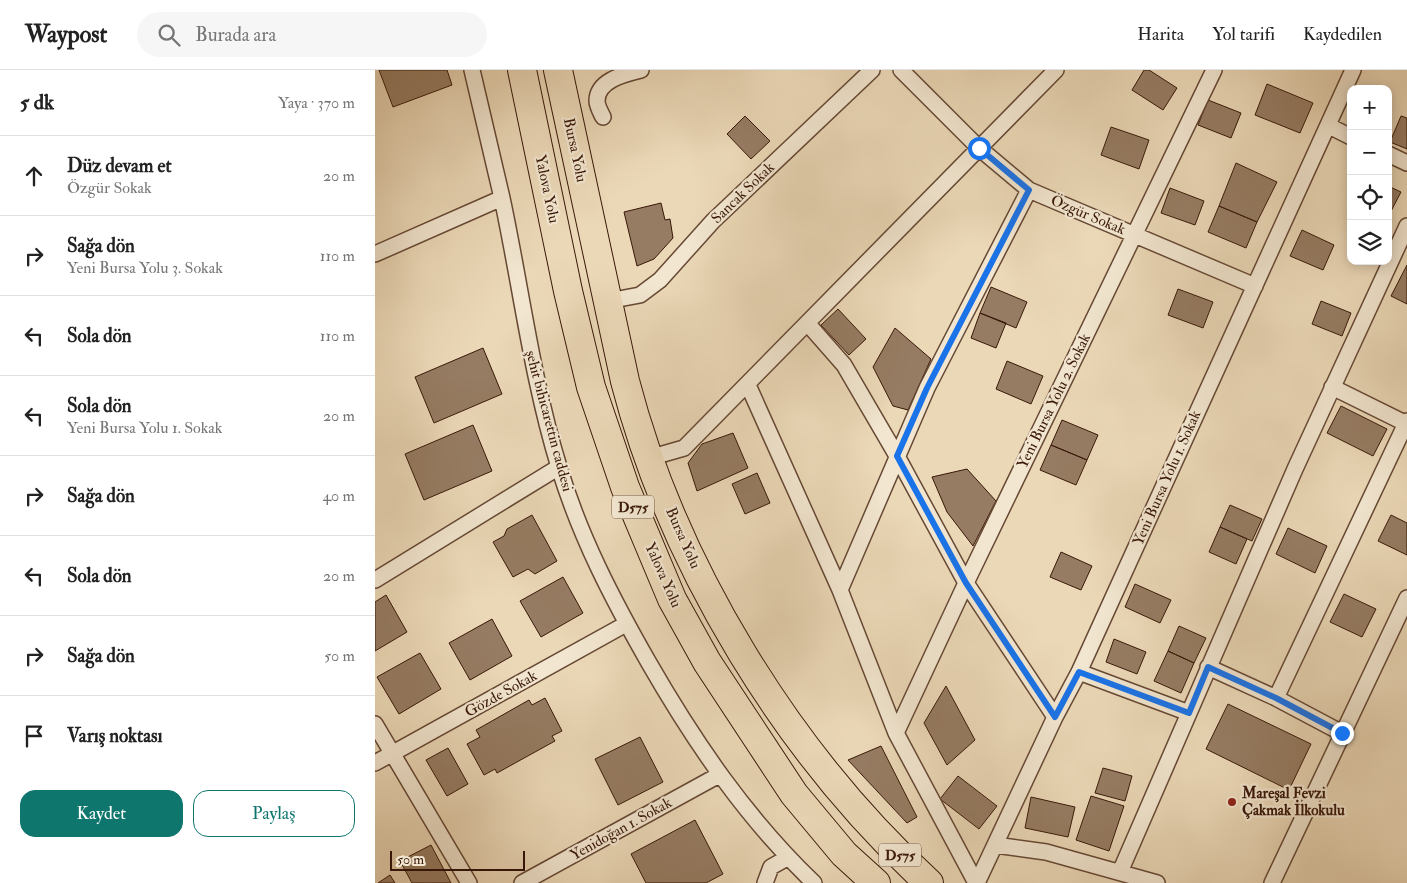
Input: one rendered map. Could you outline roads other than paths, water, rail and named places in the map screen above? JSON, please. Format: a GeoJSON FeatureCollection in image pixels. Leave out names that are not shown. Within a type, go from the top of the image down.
{"type":"FeatureCollection","features":[{"type":"Feature","properties":{"kind":"highway","name":"Yalova Yolu"},"geometry":{"type":"LineString","coordinates":[[522,70],[568,291],[591,387],[625,487],[673,599],[707,662],[794,794],[844,854],[876,883]]}},
{"type":"Feature","properties":{"kind":"highway","name":"Bursa Yolu"},"geometry":{"type":"LineString","coordinates":[[558,70],[637,428],[711,599],[750,665],[835,783],[871,826],[929,883]]}},
{"type":"Feature","properties":{"kind":"highway"},"geometry":{"type":"LineString","coordinates":[[871,826],[950,883]]}},
{"type":"Feature","properties":{"kind":"street","name":"şehit bihicarettin caddesi"},"geometry":{"type":"LineString","coordinates":[[472,70],[502,198],[529,349],[559,467],[589,549],[606,587],[627,624],[674,705],[719,775],[787,858],[814,883]]}},
{"type":"Feature","properties":{"kind":"street"},"geometry":{"type":"LineString","coordinates":[[603,117],[597,101],[603,86],[621,74],[641,70]]}},
{"type":"Feature","properties":{"kind":"street","name":"Sancak Sokak"},"geometry":{"type":"LineString","coordinates":[[608,302],[640,296],[660,280],[713,221],[872,70]]}},
{"type":"Feature","properties":{"kind":"street","name":"Özgür Sokak"},"geometry":{"type":"LineString","coordinates":[[901,70],[979,148],[1029,190],[1255,286]]}},
{"type":"Feature","properties":{"kind":"street"},"geometry":{"type":"LineString","coordinates":[[649,458],[684,448],[1056,70]]}},
{"type":"Feature","properties":{"kind":"street","name":"Yeni Bursa Yolu 2. Sokak"},"geometry":{"type":"LineString","coordinates":[[896,733],[966,583],[1213,70]]}},
{"type":"Feature","properties":{"kind":"street","name":"Yeni Bursa Yolu 1. Sokak"},"geometry":{"type":"LineString","coordinates":[[977,883],[1055,717],[1079,672],[1353,70]]}},
{"type":"Feature","properties":{"kind":"street"},"geometry":{"type":"LineString","coordinates":[[1329,126],[1347,135]]}},
{"type":"Feature","properties":{"kind":"street"},"geometry":{"type":"LineString","coordinates":[[1392,156],[1407,163]]}},
{"type":"Feature","properties":{"kind":"street"},"geometry":{"type":"LineString","coordinates":[[841,590],[927,388],[1029,190]]}},
{"type":"Feature","properties":{"kind":"street"},"geometry":{"type":"LineString","coordinates":[[375,254],[502,198]]}},
{"type":"Feature","properties":{"kind":"street"},"geometry":{"type":"LineString","coordinates":[[1120,872],[1332,387],[1407,226]]}},
{"type":"Feature","properties":{"kind":"street"},"geometry":{"type":"LineString","coordinates":[[808,324],[844,365],[897,456],[966,583],[1055,717]]}},
{"type":"Feature","properties":{"kind":"street"},"geometry":{"type":"LineString","coordinates":[[748,385],[841,590],[896,733],[977,883]]}},
{"type":"Feature","properties":{"kind":"street"},"geometry":{"type":"LineString","coordinates":[[1276,698],[1407,423],[1332,387]]}},
{"type":"Feature","properties":{"kind":"street"},"geometry":{"type":"LineString","coordinates":[[375,580],[559,467]]}},
{"type":"Feature","properties":{"kind":"street"},"geometry":{"type":"LineString","coordinates":[[1272,883],[1342,733],[1402,625],[1407,598]]}},
{"type":"Feature","properties":{"kind":"street","name":"Gözde Sokak"},"geometry":{"type":"LineString","coordinates":[[375,763],[627,624]]}},
{"type":"Feature","properties":{"kind":"street"},"geometry":{"type":"LineString","coordinates":[[1208,667],[1276,698],[1342,733]]}},
{"type":"Feature","properties":{"kind":"street"},"geometry":{"type":"LineString","coordinates":[[1079,672],[1189,713]]}},
{"type":"Feature","properties":{"kind":"street"},"geometry":{"type":"LineString","coordinates":[[375,724],[394,753],[469,883]]}},
{"type":"Feature","properties":{"kind":"street","name":"Yenidoğan 1. Sokak"},"geometry":{"type":"LineString","coordinates":[[523,883],[540,879],[719,775]]}},
{"type":"Feature","properties":{"kind":"street"},"geometry":{"type":"LineString","coordinates":[[995,845],[1046,852],[1157,883]]}},
{"type":"Feature","properties":{"kind":"street"},"geometry":{"type":"LineString","coordinates":[[765,883],[771,866],[787,858]]}},
{"type":"Feature","properties":{"kind":"place","name":"Mareşal Fevzi Çakmak İlkokulu"},"geometry":{"type":"Point","coordinates":[1232,802]}}]}
